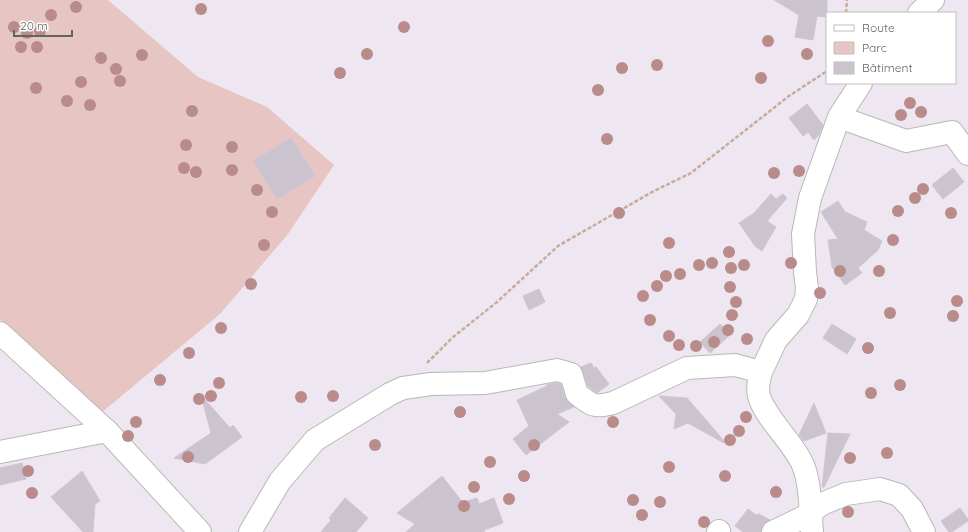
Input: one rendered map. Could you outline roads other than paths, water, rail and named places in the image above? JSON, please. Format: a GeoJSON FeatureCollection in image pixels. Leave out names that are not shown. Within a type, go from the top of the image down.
{"type":"FeatureCollection","features":[{"type":"Feature","properties":{"kind":"street"},"geometry":{"type":"LineString","coordinates":[[920,12],[933,0]]}},
{"type":"Feature","properties":{"kind":"street"},"geometry":{"type":"LineString","coordinates":[[811,523],[808,484],[803,465],[764,408],[759,395],[759,383],[761,372],[776,340],[798,314],[806,299],[807,288],[803,234],[810,198],[839,117],[860,84]]}},
{"type":"Feature","properties":{"kind":"street"},"geometry":{"type":"LineString","coordinates":[[839,117],[906,141],[952,132],[968,154]]}},
{"type":"Feature","properties":{"kind":"street"},"geometry":{"type":"LineString","coordinates":[[0,334],[107,431],[200,532]]}},
{"type":"Feature","properties":{"kind":"street"},"geometry":{"type":"LineString","coordinates":[[250,532],[280,481],[315,440],[390,394],[403,388],[432,384],[485,383],[557,370],[571,374],[577,394],[595,406],[600,406],[613,403],[687,368],[735,365],[761,372]]}},
{"type":"Feature","properties":{"kind":"street"},"geometry":{"type":"LineString","coordinates":[[0,452],[107,431]]}},
{"type":"Feature","properties":{"kind":"street"},"geometry":{"type":"LineString","coordinates":[[773,532],[811,523],[822,504],[846,494],[880,489],[899,495],[912,509],[924,532]]}}]}
